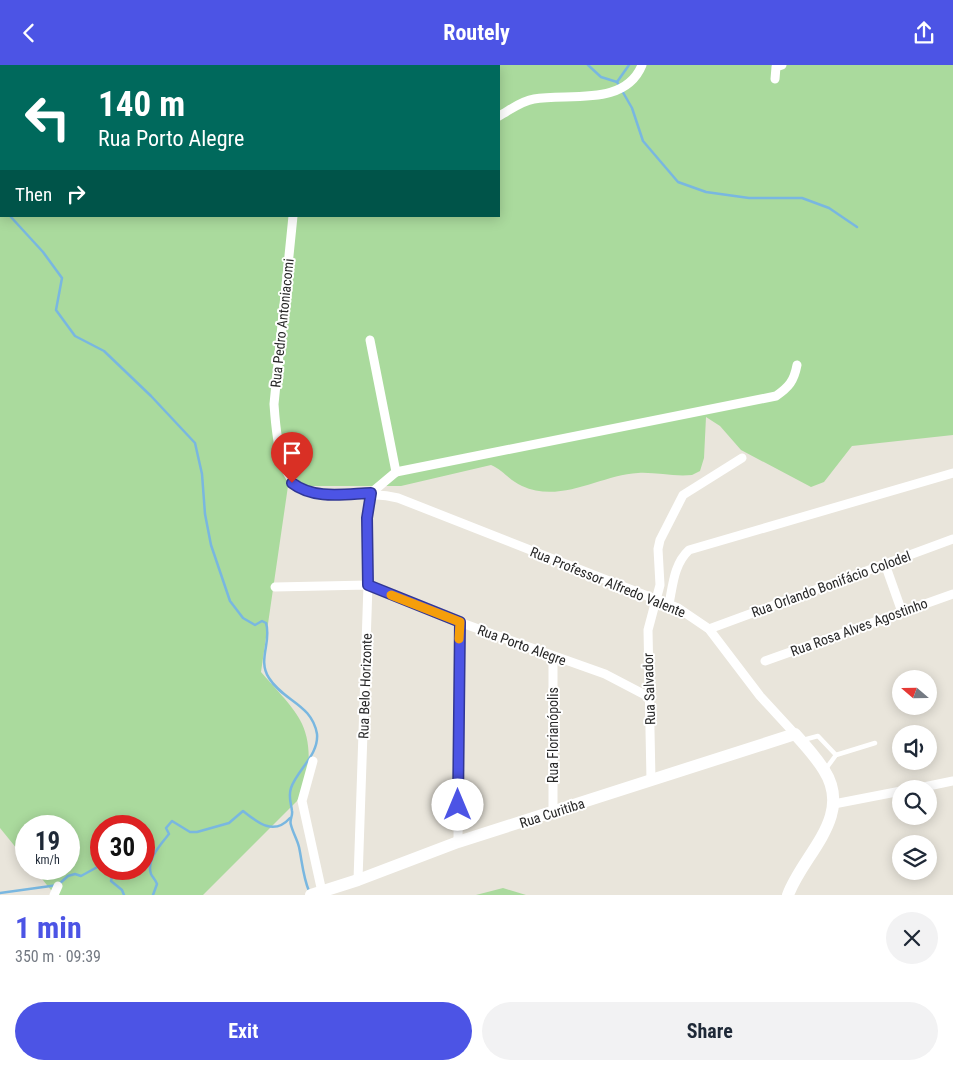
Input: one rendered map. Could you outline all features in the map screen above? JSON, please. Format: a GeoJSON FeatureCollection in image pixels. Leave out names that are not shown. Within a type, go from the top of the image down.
{"type":"FeatureCollection","features":[{"type":"Feature","properties":{"kind":"street"},"geometry":{"type":"LineString","coordinates":[[500,116],[531,100],[606,95],[624,87],[642,65]]}},
{"type":"Feature","properties":{"kind":"street"},"geometry":{"type":"LineString","coordinates":[[775,79],[776,67],[782,65]]}},
{"type":"Feature","properties":{"kind":"street","name":"Rua Pedro Antoniacomi"},"geometry":{"type":"LineString","coordinates":[[293,217],[276,378],[276,430],[286,470],[292,483],[301,490],[314,494],[371,493]]}},
{"type":"Feature","properties":{"kind":"street"},"geometry":{"type":"LineString","coordinates":[[370,340],[396,471]]}},
{"type":"Feature","properties":{"kind":"street"},"geometry":{"type":"LineString","coordinates":[[371,493],[396,471],[776,396],[789,386],[797,365]]}},
{"type":"Feature","properties":{"kind":"street","name":"Rua Salvador"},"geometry":{"type":"LineString","coordinates":[[651,779],[648,630],[660,585],[658,549],[660,540],[683,495],[742,458]]}},
{"type":"Feature","properties":{"kind":"street"},"geometry":{"type":"LineString","coordinates":[[669,604],[677,566],[689,549],[953,473]]}},
{"type":"Feature","properties":{"kind":"street","name":"Rua Belo Horizonte"},"geometry":{"type":"LineString","coordinates":[[358,880],[368,585],[367,518],[371,493]]}},
{"type":"Feature","properties":{"kind":"street","name":"Rua Professor Alfredo Valente"},"geometry":{"type":"LineString","coordinates":[[371,493],[398,498],[669,604],[694,617],[709,629],[760,696],[798,737],[825,771],[832,788],[834,804],[830,823],[794,879],[788,895]]}},
{"type":"Feature","properties":{"kind":"street","name":"Rua Orlando Bonifácio Colodel"},"geometry":{"type":"LineString","coordinates":[[709,629],[953,539]]}},
{"type":"Feature","properties":{"kind":"street"},"geometry":{"type":"LineString","coordinates":[[885,565],[902,612]]}},
{"type":"Feature","properties":{"kind":"street","name":"Rua Porto Alegre"},"geometry":{"type":"LineString","coordinates":[[275,587],[368,585],[553,657],[605,674],[649,697]]}},
{"type":"Feature","properties":{"kind":"street","name":"Rua Rosa Alves Agostinho"},"geometry":{"type":"LineString","coordinates":[[765,661],[953,594]]}},
{"type":"Feature","properties":{"kind":"street"},"geometry":{"type":"LineString","coordinates":[[458,842],[460,622]]}},
{"type":"Feature","properties":{"kind":"street","name":"Rua Florianópolis"},"geometry":{"type":"LineString","coordinates":[[552,813],[553,657]]}},
{"type":"Feature","properties":{"kind":"street","name":"Rua Curitiba"},"geometry":{"type":"LineString","coordinates":[[316,893],[358,880],[458,842],[552,813],[651,779],[798,737]]}},
{"type":"Feature","properties":{"kind":"street"},"geometry":{"type":"LineString","coordinates":[[313,761],[302,801],[316,893]]}},
{"type":"Feature","properties":{"kind":"street"},"geometry":{"type":"LineString","coordinates":[[937,784],[953,781]]}},
{"type":"Feature","properties":{"kind":"street"},"geometry":{"type":"LineString","coordinates":[[834,804],[892,793]]}},
{"type":"Feature","properties":{"kind":"street"},"geometry":{"type":"LineString","coordinates":[[54,895],[58,886]]}},
{"type":"Feature","properties":{"kind":"lane"},"geometry":{"type":"LineString","coordinates":[[798,737],[818,737],[836,755]]}},
{"type":"Feature","properties":{"kind":"lane"},"geometry":{"type":"LineString","coordinates":[[825,771],[836,755],[875,743]]}},
{"type":"Feature","properties":{"kind":"green space"},"geometry":{"type":"Polygon","coordinates":[[[500,65],[953,65],[953,435],[852,446],[824,482],[811,487],[741,450],[720,426],[706,417],[704,458],[700,471],[692,475],[638,473],[551,492],[537,491],[522,486],[491,465],[401,486],[288,486],[261,672],[292,708],[300,720],[307,739],[308,772],[297,801],[203,895],[55,895],[43,880],[80,880],[80,815],[15,815],[15,846],[0,828],[0,217],[500,217],[500,65]]]}},
{"type":"Feature","properties":{"kind":"green space"},"geometry":{"type":"Polygon","coordinates":[[[503,888],[526,895],[476,895],[503,888]]]}},
{"type":"Feature","properties":{"kind":"waterway"},"geometry":{"type":"LineString","coordinates":[[588,65],[601,77],[617,82],[632,108],[643,141],[678,182],[706,192],[749,198],[802,198],[829,208],[857,227]]}},
{"type":"Feature","properties":{"kind":"waterway"},"geometry":{"type":"LineString","coordinates":[[617,82],[629,65]]}},
{"type":"Feature","properties":{"kind":"waterway"},"geometry":{"type":"LineString","coordinates":[[11,217],[43,252],[62,278],[56,310],[75,336],[104,351],[151,396],[195,443],[202,474],[205,514],[211,545],[230,601],[243,618],[255,625],[262,621],[266,623],[267,637],[264,664],[269,678],[275,686],[303,709],[314,724],[317,734],[315,749],[294,781],[290,794],[291,823],[299,847],[309,891]]}},
{"type":"Feature","properties":{"kind":"waterway"},"geometry":{"type":"LineString","coordinates":[[153,895],[157,884],[150,869],[152,858],[169,834],[166,828],[172,821],[190,832],[197,832],[229,823],[243,811],[254,820],[272,827],[278,826],[290,818]]}},
{"type":"Feature","properties":{"kind":"waterway"},"geometry":{"type":"LineString","coordinates":[[0,893],[58,885],[68,876],[75,874],[81,876],[90,871]]}},
{"type":"Feature","properties":{"kind":"waterway"},"geometry":{"type":"LineString","coordinates":[[111,880],[122,890],[124,895]]}},
{"type":"Feature","properties":{"kind":"slow traffic"},"geometry":{"type":"LineString","coordinates":[[391,595],[460,622],[459,639]]}},
{"type":"Feature","properties":{"kind":"route"},"geometry":{"type":"LineString","coordinates":[[292,483],[301,490],[314,494],[371,493],[367,518],[368,585],[460,622],[458,805]]}}]}
